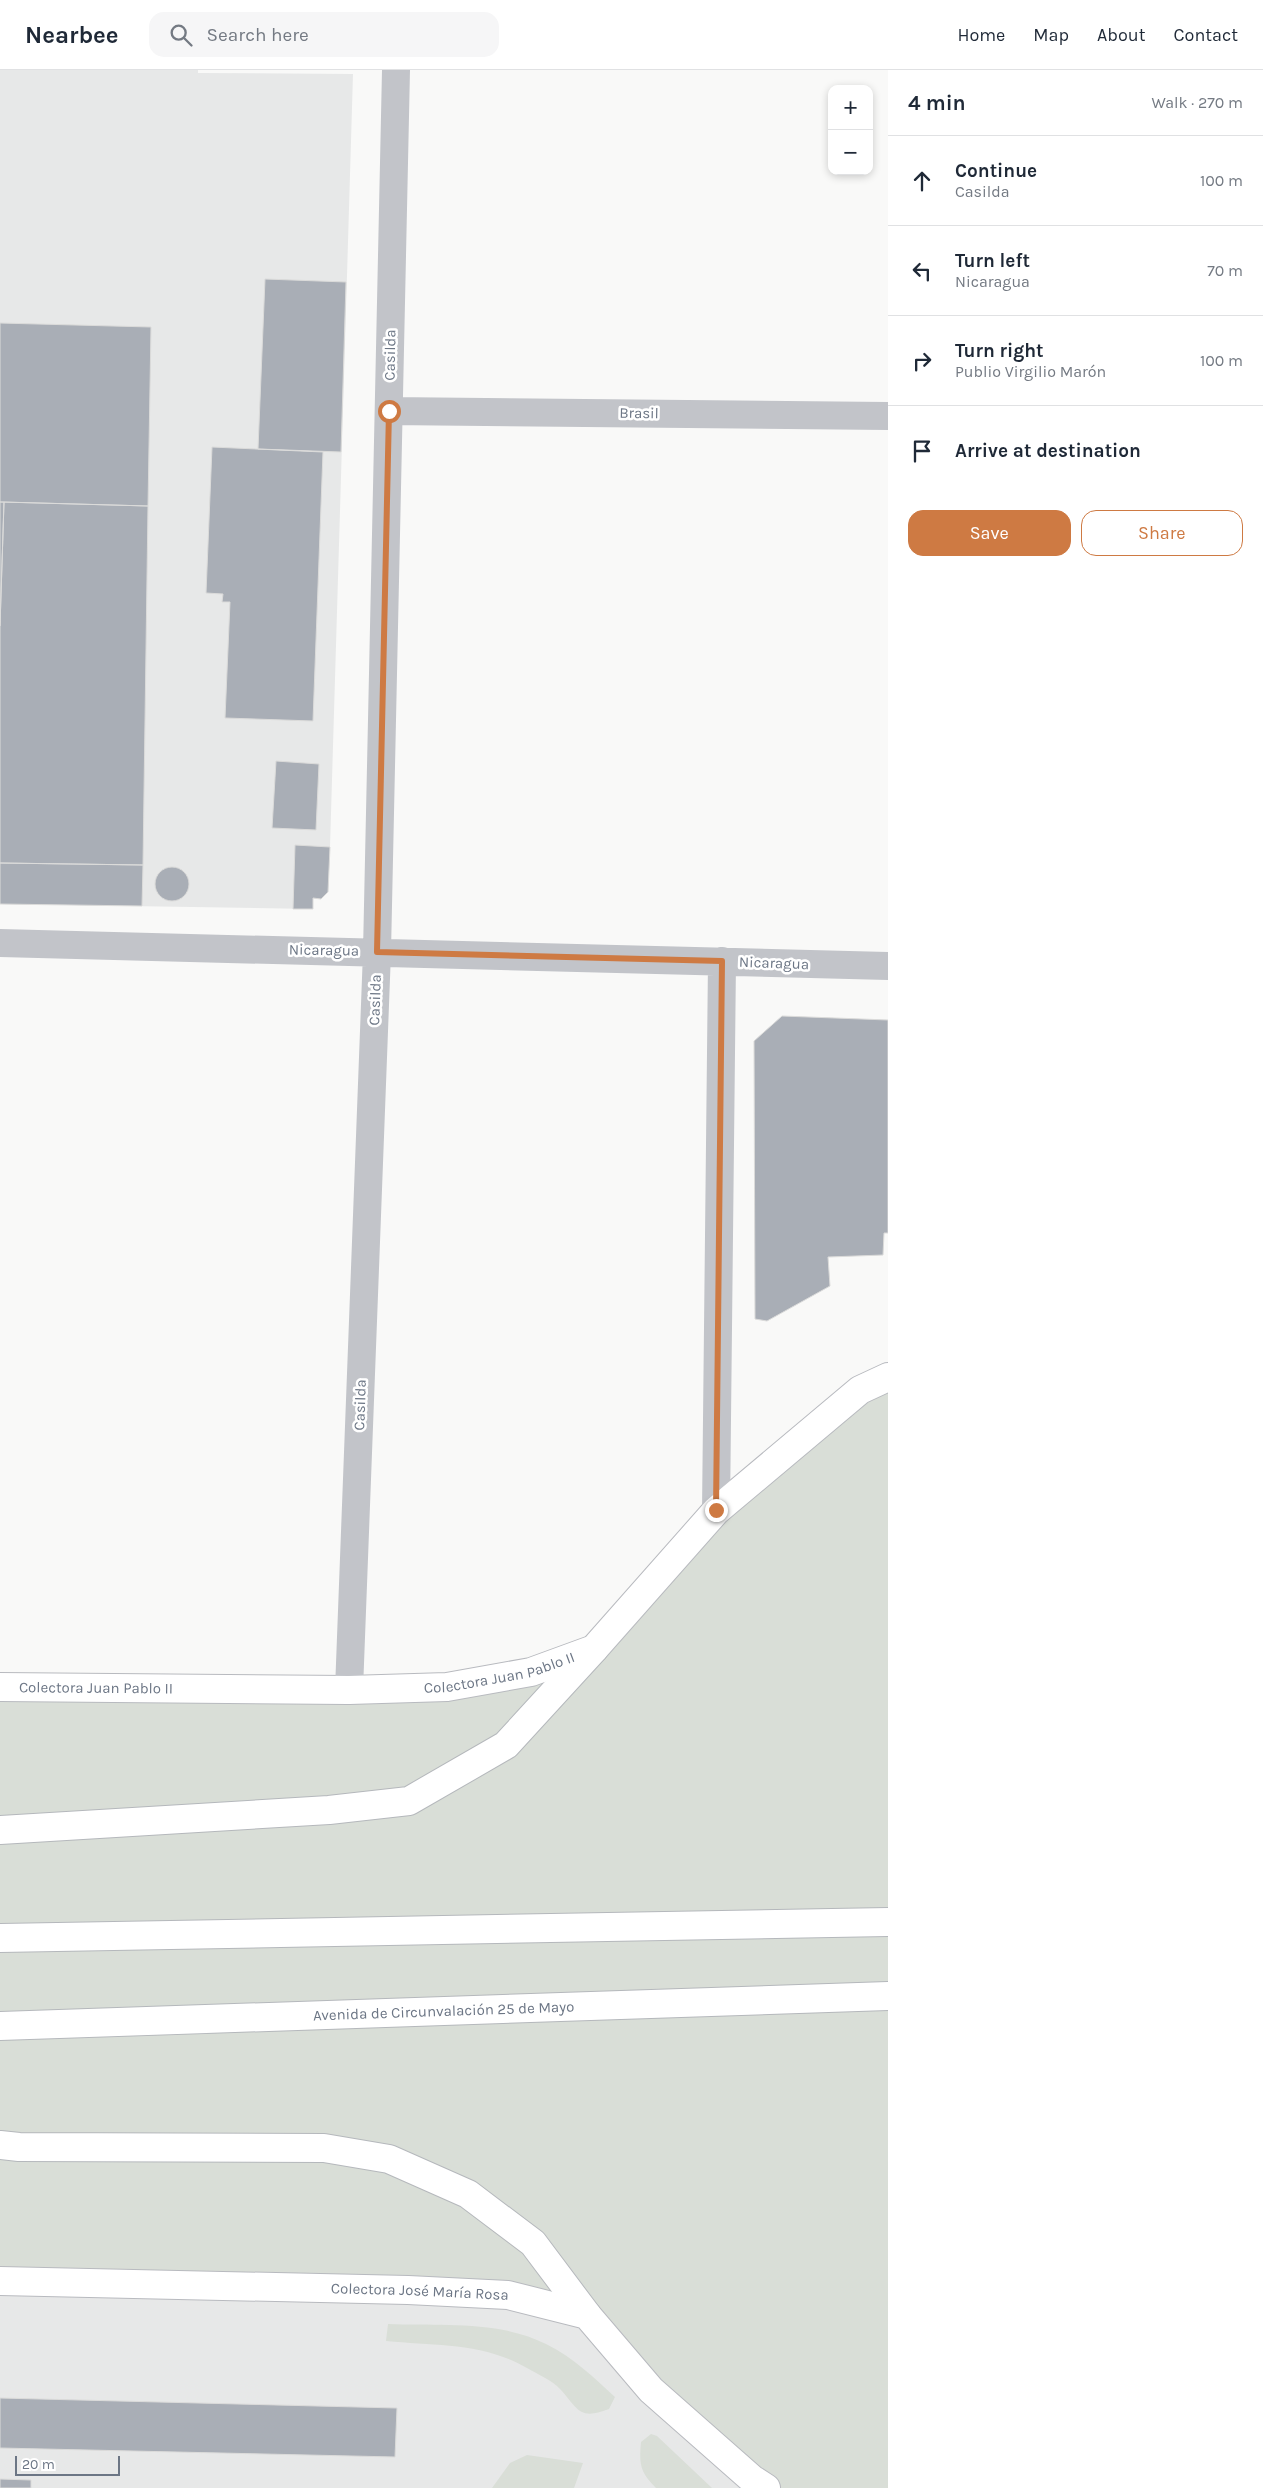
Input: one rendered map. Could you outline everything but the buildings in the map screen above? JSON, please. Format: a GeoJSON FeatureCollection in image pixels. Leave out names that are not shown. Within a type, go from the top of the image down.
{"type":"FeatureCollection","features":[{"type":"Feature","properties":{"kind":"main road","name":"Colectora Juan Pablo II"},"geometry":{"type":"LineString","coordinates":[[0,1687],[349,1690],[447,1687],[531,1672],[594,1649],[716,1510],[860,1390],[888,1377]]}},
{"type":"Feature","properties":{"kind":"main road"},"geometry":{"type":"LineString","coordinates":[[0,1830],[329,1810],[408,1801],[506,1745],[594,1649]]}},
{"type":"Feature","properties":{"kind":"main road"},"geometry":{"type":"LineString","coordinates":[[0,1938],[888,1922]]}},
{"type":"Feature","properties":{"kind":"main road","name":"Avenida de Circunvalación 25 de Mayo"},"geometry":{"type":"LineString","coordinates":[[0,2026],[888,1996]]}},
{"type":"Feature","properties":{"kind":"main road"},"geometry":{"type":"LineString","coordinates":[[0,2144],[29,2147],[324,2148],[389,2158],[468,2194],[533,2243],[586,2315],[652,2390],[752,2479],[766,2488]]}},
{"type":"Feature","properties":{"kind":"main road","name":"Colectora José María Rosa"},"geometry":{"type":"LineString","coordinates":[[0,2282],[398,2289],[508,2295],[586,2315]]}},
{"type":"Feature","properties":{"kind":"street","name":"Casilda"},"geometry":{"type":"LineString","coordinates":[[349,1690],[377,952],[396,70]]}},
{"type":"Feature","properties":{"kind":"street","name":"Brasil"},"geometry":{"type":"LineString","coordinates":[[389,411],[888,416]]}},
{"type":"Feature","properties":{"kind":"street","name":"Nicaragua"},"geometry":{"type":"LineString","coordinates":[[0,943],[888,966]]}},
{"type":"Feature","properties":{"kind":"street"},"geometry":{"type":"LineString","coordinates":[[716,1510],[722,961]]}},
{"type":"Feature","properties":{"kind":"shaded area"},"geometry":{"type":"Polygon","coordinates":[[[0,70],[198,70],[198,73],[353,74],[328,892],[313,898],[313,909],[0,904],[0,70]]]}},
{"type":"Feature","properties":{"kind":"shaded area"},"geometry":{"type":"Polygon","coordinates":[[[888,1377],[888,2488],[766,2488],[587,2315],[508,2295],[0,2281],[0,1687],[349,1690],[594,1649],[716,1511],[888,1377]]]}},
{"type":"Feature","properties":{"kind":"shaded area"},"geometry":{"type":"Polygon","coordinates":[[[0,2281],[408,2290],[586,2315],[766,2488],[0,2488],[0,2281]]]}},
{"type":"Feature","properties":{"kind":"shaded area"},"geometry":{"type":"Polygon","coordinates":[[[388,2324],[468,2326],[509,2331],[528,2336],[565,2355],[615,2397],[609,2409],[591,2414],[585,2413],[575,2407],[553,2383],[510,2360],[476,2349],[386,2341],[388,2324]]]}},
{"type":"Feature","properties":{"kind":"shaded area"},"geometry":{"type":"Polygon","coordinates":[[[651,2434],[657,2436],[712,2488],[656,2488],[644,2472],[640,2457],[641,2442],[651,2434]]]}},
{"type":"Feature","properties":{"kind":"shaded area"},"geometry":{"type":"Polygon","coordinates":[[[527,2455],[583,2463],[574,2488],[492,2488],[510,2463],[527,2455]]]}},
{"type":"Feature","properties":{"kind":"route"},"geometry":{"type":"LineString","coordinates":[[389,411],[377,952],[722,961],[716,1510]]}}]}
